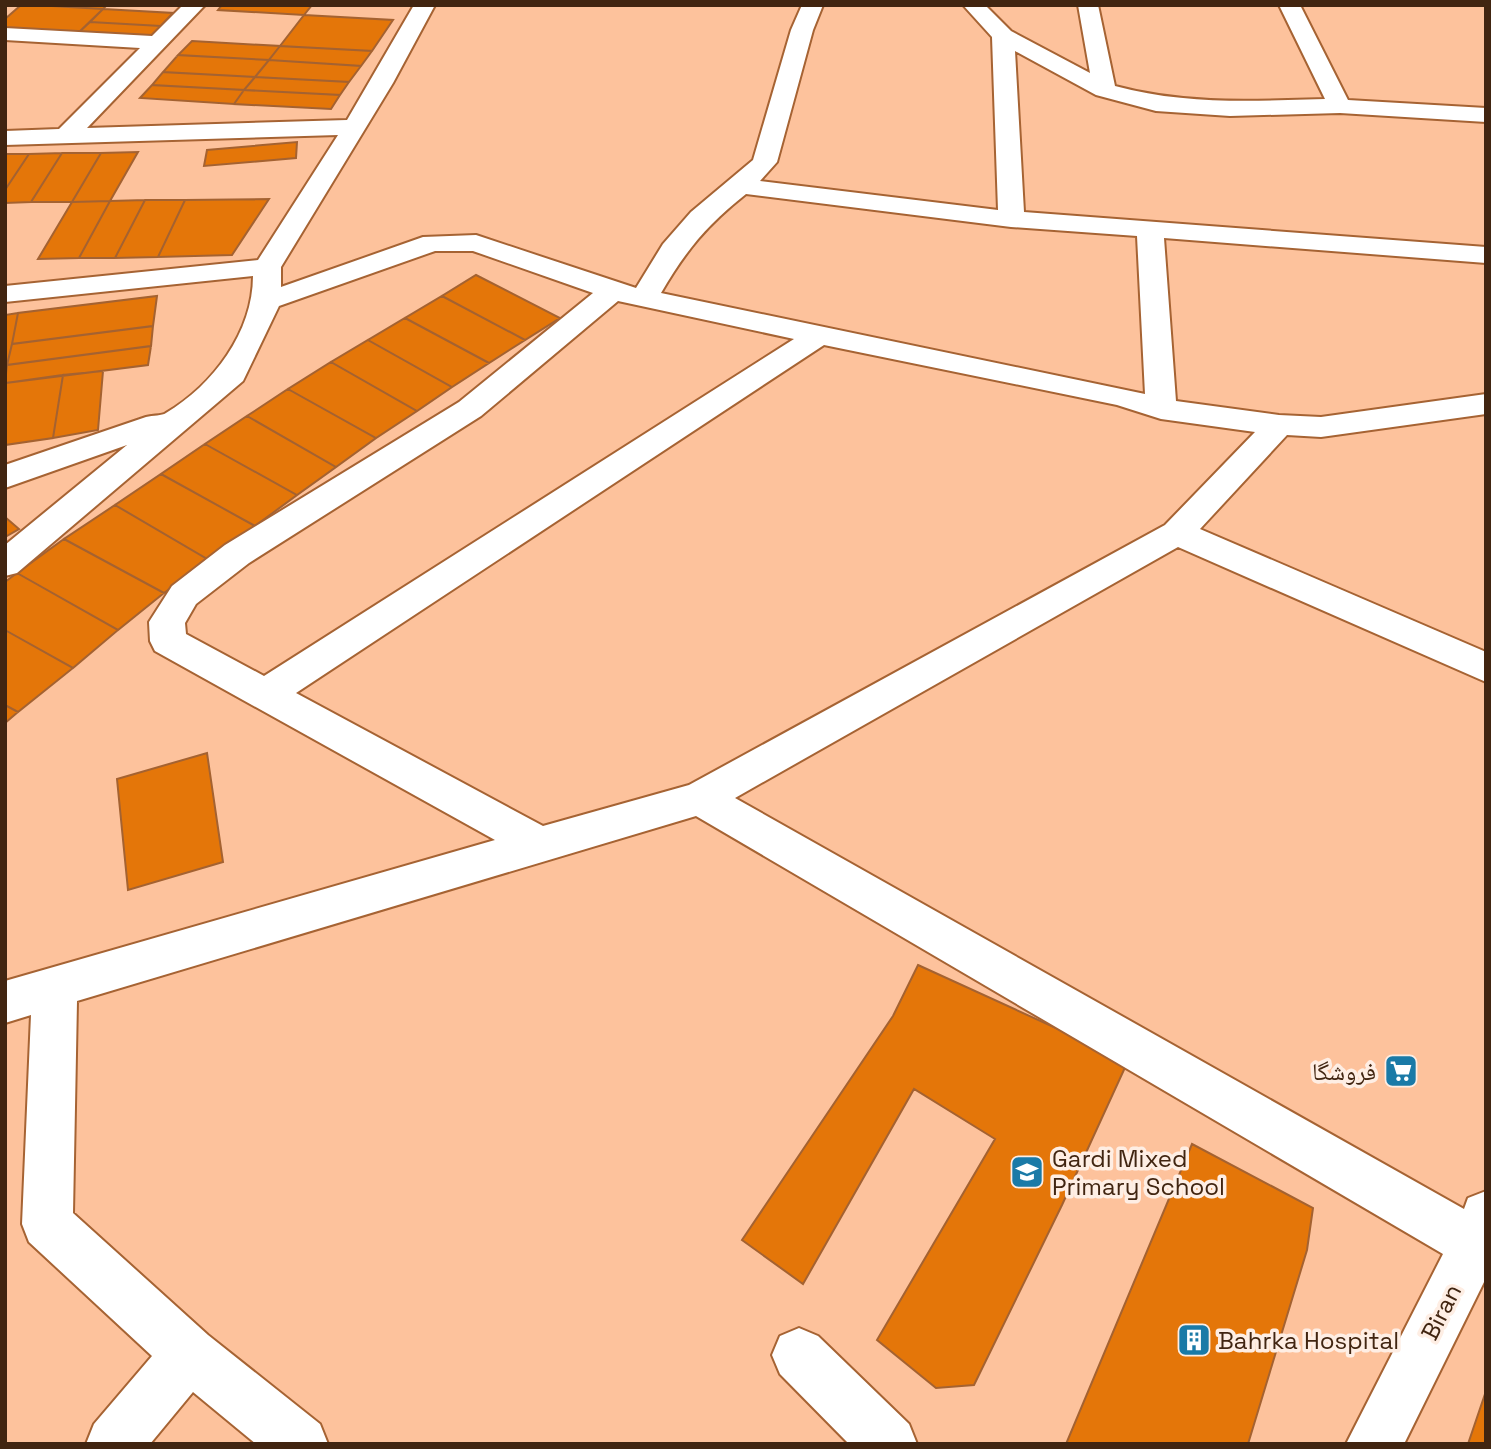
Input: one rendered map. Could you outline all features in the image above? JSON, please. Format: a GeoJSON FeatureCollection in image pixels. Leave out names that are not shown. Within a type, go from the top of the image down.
{"type":"FeatureCollection","features":[{"type":"Feature","properties":{"kind":"street"},"geometry":{"type":"LineString","coordinates":[[66,136],[195,5]]}},
{"type":"Feature","properties":{"kind":"street"},"geometry":{"type":"LineString","coordinates":[[5,564],[74,510],[179,416],[232,375],[267,301],[267,267],[352,127],[382,83],[425,5]]}},
{"type":"Feature","properties":{"kind":"street"},"geometry":{"type":"LineString","coordinates":[[540,845],[268,693],[168,641],[167,622],[184,595],[237,554],[470,409],[629,294],[673,250],[700,218],[741,186],[765,162],[802,30],[813,5]]}},
{"type":"Feature","properties":{"kind":"street"},"geometry":{"type":"LineString","coordinates":[[973,5],[1003,36],[1104,90],[1156,104],[1230,109],[1340,106],[1486,115]]}},
{"type":"Feature","properties":{"kind":"street"},"geometry":{"type":"LineString","coordinates":[[1088,5],[1104,90]]}},
{"type":"Feature","properties":{"kind":"street"},"geometry":{"type":"LineString","coordinates":[[1289,5],[1340,106]]}},
{"type":"Feature","properties":{"kind":"street"},"geometry":{"type":"LineString","coordinates":[[5,34],[158,43]]}},
{"type":"Feature","properties":{"kind":"street"},"geometry":{"type":"LineString","coordinates":[[1003,36],[1010,219]]}},
{"type":"Feature","properties":{"kind":"street"},"geometry":{"type":"LineString","coordinates":[[5,138],[352,127]]}},
{"type":"Feature","properties":{"kind":"street"},"geometry":{"type":"LineString","coordinates":[[741,186],[1010,219],[1486,255]]}},
{"type":"Feature","properties":{"kind":"street"},"geometry":{"type":"LineString","coordinates":[[1150,229],[1161,409]]}},
{"type":"Feature","properties":{"kind":"street"},"geometry":{"type":"LineString","coordinates":[[267,301],[432,243],[476,243],[629,294],[819,336],[1123,397],[1161,409],[1279,425],[1321,426],[1486,404]]}},
{"type":"Feature","properties":{"kind":"street"},"geometry":{"type":"LineString","coordinates":[[5,294],[108,281],[267,267]]}},
{"type":"Feature","properties":{"kind":"street"},"geometry":{"type":"LineString","coordinates":[[5,281],[108,281]]}},
{"type":"Feature","properties":{"kind":"street"},"geometry":{"type":"LineString","coordinates":[[268,693],[819,336]]}},
{"type":"Feature","properties":{"kind":"street"},"geometry":{"type":"LineString","coordinates":[[5,477],[179,416]]}},
{"type":"Feature","properties":{"kind":"street"},"geometry":{"type":"LineString","coordinates":[[5,1002],[700,798],[1177,533],[1279,425]]}},
{"type":"Feature","properties":{"kind":"street"},"geometry":{"type":"LineString","coordinates":[[1177,533],[1486,668]]}},
{"type":"Feature","properties":{"kind":"street"},"geometry":{"type":"LineString","coordinates":[[700,798],[1482,1236]]}},
{"type":"Feature","properties":{"kind":"street"},"geometry":{"type":"LineString","coordinates":[[55,989],[47,1224],[189,1354],[300,1444]]}},
{"type":"Feature","properties":{"kind":"street","name":"Biran"},"geometry":{"type":"LineString","coordinates":[[1374,1444],[1482,1236]]}},
{"type":"Feature","properties":{"kind":"street"},"geometry":{"type":"LineString","coordinates":[[114,1444],[189,1354]]}},
{"type":"Feature","properties":{"kind":"street"},"geometry":{"type":"LineString","coordinates":[[799,1355],[889,1444]]}},
{"type":"Feature","properties":{"kind":"building"},"geometry":{"type":"Polygon","coordinates":[[[21,5],[103,9],[76,35],[5,30],[5,19],[21,5]]]}},
{"type":"Feature","properties":{"kind":"building"},"geometry":{"type":"Polygon","coordinates":[[[35,5],[107,5],[103,9],[35,5]]]}},
{"type":"Feature","properties":{"kind":"building"},"geometry":{"type":"Polygon","coordinates":[[[222,5],[312,5],[304,15],[218,10],[222,5]]]}},
{"type":"Feature","properties":{"kind":"building"},"geometry":{"type":"Polygon","coordinates":[[[103,9],[173,13],[161,26],[90,22],[103,9]]]}},
{"type":"Feature","properties":{"kind":"building"},"geometry":{"type":"Polygon","coordinates":[[[304,15],[393,20],[372,51],[280,46],[304,15]]]}},
{"type":"Feature","properties":{"kind":"building"},"geometry":{"type":"Polygon","coordinates":[[[90,22],[161,26],[148,39],[76,35],[90,22]]]}},
{"type":"Feature","properties":{"kind":"building"},"geometry":{"type":"Polygon","coordinates":[[[192,41],[280,46],[269,60],[178,55],[192,41]]]}},
{"type":"Feature","properties":{"kind":"building"},"geometry":{"type":"Polygon","coordinates":[[[280,46],[372,51],[361,66],[269,60],[280,46]]]}},
{"type":"Feature","properties":{"kind":"building"},"geometry":{"type":"Polygon","coordinates":[[[178,55],[269,60],[255,77],[163,72],[178,55]]]}},
{"type":"Feature","properties":{"kind":"building"},"geometry":{"type":"Polygon","coordinates":[[[269,60],[361,66],[349,82],[255,77],[269,60]]]}},
{"type":"Feature","properties":{"kind":"building"},"geometry":{"type":"Polygon","coordinates":[[[163,72],[255,77],[244,90],[152,85],[163,72]]]}},
{"type":"Feature","properties":{"kind":"building"},"geometry":{"type":"Polygon","coordinates":[[[255,77],[349,82],[340,95],[244,90],[255,77]]]}},
{"type":"Feature","properties":{"kind":"building"},"geometry":{"type":"Polygon","coordinates":[[[152,85],[244,90],[234,104],[140,98],[152,85]]]}},
{"type":"Feature","properties":{"kind":"building"},"geometry":{"type":"Polygon","coordinates":[[[244,90],[340,95],[331,109],[234,104],[244,90]]]}},
{"type":"Feature","properties":{"kind":"building"},"geometry":{"type":"Polygon","coordinates":[[[297,142],[296,158],[204,166],[207,150],[297,142]]]}},
{"type":"Feature","properties":{"kind":"building"},"geometry":{"type":"Polygon","coordinates":[[[138,152],[110,201],[72,202],[101,153],[138,152]]]}},
{"type":"Feature","properties":{"kind":"building"},"geometry":{"type":"Polygon","coordinates":[[[62,153],[101,153],[72,202],[31,202],[62,153]]]}},
{"type":"Feature","properties":{"kind":"building"},"geometry":{"type":"Polygon","coordinates":[[[62,153],[31,202],[5,203],[5,190],[29,154],[62,153]]]}},
{"type":"Feature","properties":{"kind":"building"},"geometry":{"type":"Polygon","coordinates":[[[5,154],[29,154],[5,190],[5,154]]]}},
{"type":"Feature","properties":{"kind":"building"},"geometry":{"type":"Polygon","coordinates":[[[269,199],[232,255],[158,257],[185,200],[269,199]]]}},
{"type":"Feature","properties":{"kind":"building"},"geometry":{"type":"Polygon","coordinates":[[[145,200],[115,258],[79,258],[110,201],[145,200]]]}},
{"type":"Feature","properties":{"kind":"building"},"geometry":{"type":"Polygon","coordinates":[[[145,200],[185,200],[158,257],[115,258],[145,200]]]}},
{"type":"Feature","properties":{"kind":"building"},"geometry":{"type":"Polygon","coordinates":[[[110,201],[79,258],[38,259],[72,202],[110,201]]]}},
{"type":"Feature","properties":{"kind":"building"},"geometry":{"type":"Polygon","coordinates":[[[476,275],[560,318],[525,340],[442,296],[476,275]]]}},
{"type":"Feature","properties":{"kind":"building"},"geometry":{"type":"Polygon","coordinates":[[[157,296],[153,326],[12,344],[18,313],[157,296]]]}},
{"type":"Feature","properties":{"kind":"building"},"geometry":{"type":"Polygon","coordinates":[[[442,296],[525,340],[489,363],[405,318],[442,296]]]}},
{"type":"Feature","properties":{"kind":"building"},"geometry":{"type":"Polygon","coordinates":[[[18,313],[12,344],[5,373],[5,315],[18,313]]]}},
{"type":"Feature","properties":{"kind":"building"},"geometry":{"type":"Polygon","coordinates":[[[405,318],[489,363],[452,387],[368,340],[405,318]]]}},
{"type":"Feature","properties":{"kind":"building"},"geometry":{"type":"Polygon","coordinates":[[[153,326],[151,346],[7,365],[12,344],[153,326]]]}},
{"type":"Feature","properties":{"kind":"building"},"geometry":{"type":"Polygon","coordinates":[[[368,340],[452,387],[417,411],[331,362],[368,340]]]}},
{"type":"Feature","properties":{"kind":"building"},"geometry":{"type":"Polygon","coordinates":[[[151,346],[148,365],[5,383],[7,365],[151,346]]]}},
{"type":"Feature","properties":{"kind":"building"},"geometry":{"type":"Polygon","coordinates":[[[331,362],[417,411],[376,438],[288,389],[331,362]]]}},
{"type":"Feature","properties":{"kind":"building"},"geometry":{"type":"Polygon","coordinates":[[[103,371],[98,430],[53,438],[63,375],[103,371]]]}},
{"type":"Feature","properties":{"kind":"building"},"geometry":{"type":"Polygon","coordinates":[[[63,375],[53,438],[5,445],[5,383],[63,375]]]}},
{"type":"Feature","properties":{"kind":"building"},"geometry":{"type":"Polygon","coordinates":[[[288,389],[376,438],[336,467],[247,416],[288,389]]]}},
{"type":"Feature","properties":{"kind":"building"},"geometry":{"type":"Polygon","coordinates":[[[247,416],[336,467],[297,495],[205,444],[247,416]]]}},
{"type":"Feature","properties":{"kind":"building"},"geometry":{"type":"Polygon","coordinates":[[[205,444],[297,495],[255,526],[161,474],[205,444]]]}},
{"type":"Feature","properties":{"kind":"building"},"geometry":{"type":"Polygon","coordinates":[[[161,474],[255,526],[209,560],[115,505],[161,474]]]}},
{"type":"Feature","properties":{"kind":"building"},"geometry":{"type":"Polygon","coordinates":[[[115,505],[209,560],[164,593],[64,539],[115,505]]]}},
{"type":"Feature","properties":{"kind":"building"},"geometry":{"type":"Polygon","coordinates":[[[5,517],[19,529],[5,537],[5,517]]]}},
{"type":"Feature","properties":{"kind":"building"},"geometry":{"type":"Polygon","coordinates":[[[64,539],[164,593],[118,630],[17,573],[64,539]]]}},
{"type":"Feature","properties":{"kind":"building"},"geometry":{"type":"Polygon","coordinates":[[[17,573],[118,630],[73,668],[5,630],[5,582],[17,573]]]}},
{"type":"Feature","properties":{"kind":"building"},"geometry":{"type":"Polygon","coordinates":[[[5,630],[73,668],[18,712],[5,705],[5,630]]]}},
{"type":"Feature","properties":{"kind":"building"},"geometry":{"type":"Polygon","coordinates":[[[5,705],[18,712],[5,723],[5,705]]]}},
{"type":"Feature","properties":{"kind":"building"},"geometry":{"type":"Polygon","coordinates":[[[207,753],[223,862],[128,890],[117,779],[207,753]]]}},
{"type":"Feature","properties":{"kind":"building","name":"Gardi Mixed Primary School"},"geometry":{"type":"Polygon","coordinates":[[[918,965],[1128,1061],[1062,1205],[974,1385],[936,1388],[877,1340],[995,1139],[914,1089],[803,1284],[742,1240],[893,1016],[918,965]]]}},
{"type":"Feature","properties":{"kind":"building","name":"Bahrka Hospital"},"geometry":{"type":"Polygon","coordinates":[[[1192,1144],[1313,1208],[1307,1250],[1248,1444],[1066,1444],[1192,1144]]]}},
{"type":"Feature","properties":{"kind":"building"},"geometry":{"type":"Polygon","coordinates":[[[1486,1391],[1486,1444],[1468,1444],[1486,1391]]]}},
{"type":"Feature","properties":{"kind":"place","name":"فروشگا"},"geometry":{"type":"Point","coordinates":[1401,1071]}},
{"type":"Feature","properties":{"kind":"place","name":"Gardi Mixed Primary School"},"geometry":{"type":"Point","coordinates":[1027,1172]}},
{"type":"Feature","properties":{"kind":"place","name":"Bahrka Hospital"},"geometry":{"type":"Point","coordinates":[1194,1340]}}]}
